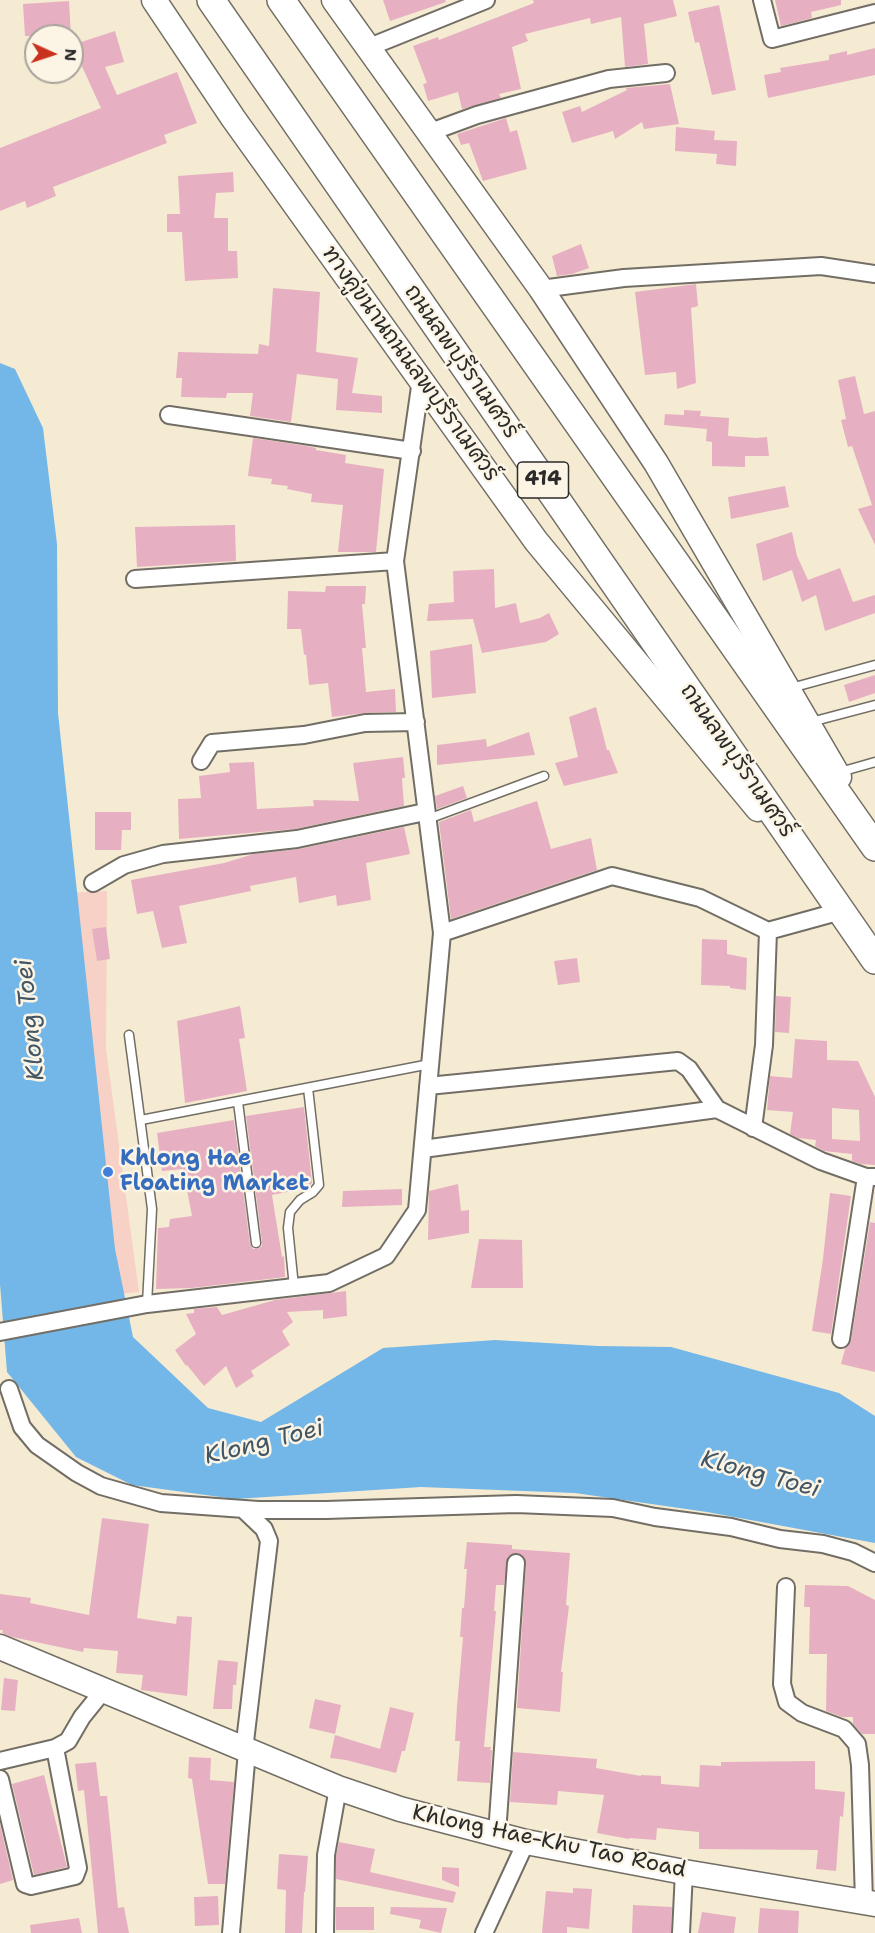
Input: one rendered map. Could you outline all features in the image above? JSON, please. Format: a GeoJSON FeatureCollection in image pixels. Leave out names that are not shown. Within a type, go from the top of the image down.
{"type":"FeatureCollection","features":[{"type":"Feature","properties":{"kind":"main road","name":"ทางคู่ขนานถนนลพบุรีราเมศวร์"},"geometry":{"type":"LineString","coordinates":[[154,0],[233,118],[536,541],[841,911]]}},
{"type":"Feature","properties":{"kind":"main road","name":"ถนนลพบุรีราเมศวร์"},"geometry":{"type":"LineString","coordinates":[[211,0],[875,960]]}},
{"type":"Feature","properties":{"kind":"main road","name":"414"},"geometry":{"type":"LineString","coordinates":[[280,0],[875,847]]}},
{"type":"Feature","properties":{"kind":"main road"},"geometry":{"type":"LineString","coordinates":[[336,1],[367,48],[541,289],[656,463],[875,838]]}},
{"type":"Feature","properties":{"kind":"main road","name":"Khlong Hae-Khu Tao Road"},"geometry":{"type":"LineString","coordinates":[[0,1647],[338,1788],[399,1809],[526,1842],[684,1872],[870,1903]]}},
{"type":"Feature","properties":{"kind":"street"},"geometry":{"type":"LineString","coordinates":[[367,48],[486,0]]}},
{"type":"Feature","properties":{"kind":"street"},"geometry":{"type":"LineString","coordinates":[[762,0],[772,39],[875,13]]}},
{"type":"Feature","properties":{"kind":"street"},"geometry":{"type":"LineString","coordinates":[[428,133],[477,115],[609,79],[666,73]]}},
{"type":"Feature","properties":{"kind":"street"},"geometry":{"type":"LineString","coordinates":[[541,289],[624,278],[821,266],[875,274]]}},
{"type":"Feature","properties":{"kind":"street"},"geometry":{"type":"LineString","coordinates":[[0,1332],[140,1306],[328,1283],[386,1256],[417,1210],[442,933],[395,561],[421,380]]}},
{"type":"Feature","properties":{"kind":"street"},"geometry":{"type":"LineString","coordinates":[[169,415],[412,451]]}},
{"type":"Feature","properties":{"kind":"street"},"geometry":{"type":"LineString","coordinates":[[135,579],[395,561]]}},
{"type":"Feature","properties":{"kind":"street"},"geometry":{"type":"LineString","coordinates":[[201,761],[212,743],[304,735],[365,723],[416,722]]}},
{"type":"Feature","properties":{"kind":"street"},"geometry":{"type":"LineString","coordinates":[[93,883],[124,865],[163,854],[297,839],[427,815]]}},
{"type":"Feature","properties":{"kind":"street"},"geometry":{"type":"LineString","coordinates":[[442,933],[612,876],[700,897],[768,931],[841,911]]}},
{"type":"Feature","properties":{"kind":"street"},"geometry":{"type":"LineString","coordinates":[[753,1128],[762,1068],[768,931]]}},
{"type":"Feature","properties":{"kind":"street"},"geometry":{"type":"LineString","coordinates":[[428,1086],[678,1061],[689,1069],[717,1109],[821,1161],[871,1177],[841,1339]]}},
{"type":"Feature","properties":{"kind":"street"},"geometry":{"type":"LineString","coordinates":[[423,1149],[717,1109]]}},
{"type":"Feature","properties":{"kind":"street"},"geometry":{"type":"LineString","coordinates":[[9,1389],[18,1420],[37,1445],[89,1480],[118,1492],[161,1503],[243,1509],[326,1510],[516,1504],[614,1508],[731,1527],[780,1539],[823,1544],[853,1552],[875,1563]]}},
{"type":"Feature","properties":{"kind":"street"},"geometry":{"type":"LineString","coordinates":[[231,1933],[245,1750],[269,1541],[264,1529],[243,1509]]}},
{"type":"Feature","properties":{"kind":"street"},"geometry":{"type":"LineString","coordinates":[[497,1834],[516,1563]]}},
{"type":"Feature","properties":{"kind":"street"},"geometry":{"type":"LineString","coordinates":[[786,1587],[782,1684],[788,1702],[802,1713],[844,1729],[856,1744],[860,1765],[870,1903]]}},
{"type":"Feature","properties":{"kind":"street"},"geometry":{"type":"LineString","coordinates":[[0,1761],[55,1748],[68,1741],[82,1717],[103,1690]]}},
{"type":"Feature","properties":{"kind":"street"},"geometry":{"type":"LineString","coordinates":[[0,1779],[23,1882],[31,1886],[75,1876],[78,1868],[55,1748]]}},
{"type":"Feature","properties":{"kind":"street"},"geometry":{"type":"LineString","coordinates":[[325,1933],[326,1856],[338,1788]]}},
{"type":"Feature","properties":{"kind":"street"},"geometry":{"type":"LineString","coordinates":[[484,1933],[526,1842]]}},
{"type":"Feature","properties":{"kind":"street"},"geometry":{"type":"LineString","coordinates":[[681,1933],[684,1872]]}},
{"type":"Feature","properties":{"kind":"lane"},"geometry":{"type":"LineString","coordinates":[[788,688],[875,665]]}},
{"type":"Feature","properties":{"kind":"lane"},"geometry":{"type":"LineString","coordinates":[[808,723],[875,705]]}},
{"type":"Feature","properties":{"kind":"lane"},"geometry":{"type":"LineString","coordinates":[[837,773],[875,762]]}},
{"type":"Feature","properties":{"kind":"lane"},"geometry":{"type":"LineString","coordinates":[[427,815],[544,776]]}},
{"type":"Feature","properties":{"kind":"lane"},"geometry":{"type":"LineString","coordinates":[[129,1035],[152,1209],[140,1306]]}},
{"type":"Feature","properties":{"kind":"lane"},"geometry":{"type":"LineString","coordinates":[[141,1120],[430,1064]]}},
{"type":"Feature","properties":{"kind":"lane"},"geometry":{"type":"LineString","coordinates":[[294,1287],[288,1228],[290,1212],[300,1200],[319,1185],[308,1088]]}},
{"type":"Feature","properties":{"kind":"lane"},"geometry":{"type":"LineString","coordinates":[[238,1102],[256,1243]]}},
{"type":"Feature","properties":{"kind":"shaded area","name":"Khlong Hae Floating Market"},"geometry":{"type":"Polygon","coordinates":[[[107,891],[106,1049],[139,1292],[109,1295],[68,893],[107,891]]]}},
{"type":"Feature","properties":{"kind":"water","name":"Klong Toei"},"geometry":{"type":"Polygon","coordinates":[[[0,363],[15,369],[43,428],[57,544],[58,713],[115,1249],[133,1337],[208,1408],[261,1422],[383,1348],[495,1340],[598,1346],[671,1347],[839,1393],[875,1416],[875,1543],[707,1512],[575,1493],[421,1487],[235,1499],[132,1485],[76,1457],[7,1372],[0,1284],[0,363]]]}},
{"type":"Feature","properties":{"kind":"building"},"geometry":{"type":"Polygon","coordinates":[[[383,0],[445,0],[446,2],[390,21],[383,0]]]}},
{"type":"Feature","properties":{"kind":"building"},"geometry":{"type":"Polygon","coordinates":[[[533,0],[673,0],[677,16],[644,24],[648,64],[625,67],[621,17],[591,24],[590,18],[525,34],[528,41],[512,47],[521,89],[499,94],[501,98],[462,109],[458,92],[428,101],[423,84],[427,83],[413,46],[438,37],[439,40],[534,3],[533,0]]]}},
{"type":"Feature","properties":{"kind":"building"},"geometry":{"type":"Polygon","coordinates":[[[775,0],[841,0],[841,5],[811,12],[812,18],[781,26],[775,0]]]}},
{"type":"Feature","properties":{"kind":"building"},"geometry":{"type":"Polygon","coordinates":[[[69,1],[70,24],[24,24],[23,4],[69,1]]]}},
{"type":"Feature","properties":{"kind":"building"},"geometry":{"type":"Polygon","coordinates":[[[719,5],[736,90],[712,95],[699,42],[695,43],[688,12],[719,5]]]}},
{"type":"Feature","properties":{"kind":"building"},"geometry":{"type":"Polygon","coordinates":[[[115,31],[124,62],[105,67],[117,95],[177,72],[197,123],[164,135],[167,143],[53,187],[56,196],[27,208],[25,201],[0,211],[0,148],[101,108],[84,71],[84,41],[115,31]]]}},
{"type":"Feature","properties":{"kind":"building"},"geometry":{"type":"Polygon","coordinates":[[[875,48],[875,75],[768,98],[764,75],[781,72],[780,68],[829,60],[829,55],[847,51],[847,55],[875,48]]]}},
{"type":"Feature","properties":{"kind":"building"},"geometry":{"type":"Polygon","coordinates":[[[670,84],[679,124],[644,129],[642,122],[615,139],[613,131],[572,143],[562,112],[580,106],[582,112],[627,90],[626,88],[670,84]]]}},
{"type":"Feature","properties":{"kind":"building"},"geometry":{"type":"Polygon","coordinates":[[[506,118],[510,132],[517,130],[527,169],[483,181],[469,143],[461,145],[457,134],[506,118]]]}},
{"type":"Feature","properties":{"kind":"building"},"geometry":{"type":"Polygon","coordinates":[[[676,127],[715,131],[714,140],[737,141],[736,166],[716,164],[717,154],[675,151],[676,127]]]}},
{"type":"Feature","properties":{"kind":"building"},"geometry":{"type":"Polygon","coordinates":[[[233,172],[234,192],[216,193],[214,218],[228,218],[228,251],[237,251],[238,278],[185,281],[182,232],[167,232],[167,214],[180,214],[178,176],[233,172]]]}},
{"type":"Feature","properties":{"kind":"building"},"geometry":{"type":"Polygon","coordinates":[[[581,244],[589,268],[557,276],[552,256],[581,244]]]}},
{"type":"Feature","properties":{"kind":"building"},"geometry":{"type":"Polygon","coordinates":[[[696,284],[698,306],[691,308],[696,383],[677,389],[676,372],[645,375],[635,292],[696,284]]]}},
{"type":"Feature","properties":{"kind":"building"},"geometry":{"type":"Polygon","coordinates":[[[273,288],[320,292],[316,352],[358,358],[352,393],[382,396],[382,413],[336,410],[338,379],[297,374],[291,422],[250,416],[253,393],[227,393],[226,398],[181,397],[182,378],[176,378],[178,352],[258,354],[259,344],[269,346],[273,288]]]}},
{"type":"Feature","properties":{"kind":"building"},"geometry":{"type":"Polygon","coordinates":[[[855,376],[864,414],[875,411],[875,545],[858,509],[872,505],[852,446],[848,447],[841,420],[846,419],[838,380],[855,376]]]}},
{"type":"Feature","properties":{"kind":"building"},"geometry":{"type":"Polygon","coordinates":[[[684,410],[701,411],[700,416],[729,418],[728,436],[767,437],[769,456],[745,456],[745,467],[712,466],[712,442],[706,441],[707,429],[664,425],[665,414],[684,415],[684,410]]]}},
{"type":"Feature","properties":{"kind":"building"},"geometry":{"type":"Polygon","coordinates":[[[253,438],[346,455],[345,463],[384,469],[376,552],[338,552],[343,505],[311,502],[312,494],[287,489],[288,486],[271,484],[272,479],[248,476],[253,438]]]}},
{"type":"Feature","properties":{"kind":"building"},"geometry":{"type":"Polygon","coordinates":[[[785,486],[789,507],[731,519],[728,497],[785,486]]]}},
{"type":"Feature","properties":{"kind":"building"},"geometry":{"type":"Polygon","coordinates":[[[235,525],[236,561],[137,567],[135,527],[235,525]]]}},
{"type":"Feature","properties":{"kind":"building"},"geometry":{"type":"Polygon","coordinates":[[[792,532],[797,556],[808,580],[840,568],[853,602],[875,595],[875,613],[825,631],[816,595],[802,602],[792,570],[763,581],[756,544],[792,532]]]}},
{"type":"Feature","properties":{"kind":"building"},"geometry":{"type":"Polygon","coordinates":[[[494,569],[495,608],[516,603],[520,623],[549,613],[559,634],[546,642],[482,653],[473,619],[427,621],[429,604],[454,602],[453,571],[494,569]]]}},
{"type":"Feature","properties":{"kind":"building"},"geometry":{"type":"Polygon","coordinates":[[[326,586],[366,586],[365,604],[362,604],[366,648],[362,648],[366,692],[395,689],[396,712],[332,717],[328,683],[309,685],[301,629],[287,629],[288,591],[325,592],[326,586]]]}},
{"type":"Feature","properties":{"kind":"building"},"geometry":{"type":"Polygon","coordinates":[[[472,644],[476,693],[432,698],[430,651],[472,644]]]}},
{"type":"Feature","properties":{"kind":"building"},"geometry":{"type":"Polygon","coordinates":[[[875,675],[875,693],[849,702],[844,685],[875,675]]]}},
{"type":"Feature","properties":{"kind":"building"},"geometry":{"type":"Polygon","coordinates":[[[596,707],[607,750],[609,750],[618,773],[564,786],[555,763],[578,757],[569,717],[596,707]]]}},
{"type":"Feature","properties":{"kind":"building"},"geometry":{"type":"Polygon","coordinates":[[[529,732],[535,755],[437,765],[437,745],[486,739],[487,747],[529,732]]]}},
{"type":"Feature","properties":{"kind":"building"},"geometry":{"type":"Polygon","coordinates":[[[403,757],[404,806],[295,829],[179,839],[178,799],[201,798],[199,776],[230,772],[229,763],[254,762],[257,809],[314,806],[313,800],[359,801],[353,763],[403,757]]]}},
{"type":"Feature","properties":{"kind":"building"},"geometry":{"type":"Polygon","coordinates":[[[463,786],[467,798],[437,809],[435,796],[463,786]]]}},
{"type":"Feature","properties":{"kind":"building"},"geometry":{"type":"Polygon","coordinates":[[[537,801],[551,849],[591,838],[597,870],[451,919],[439,822],[471,810],[474,822],[537,801]]]}},
{"type":"Feature","properties":{"kind":"building"},"geometry":{"type":"Polygon","coordinates":[[[95,812],[131,812],[131,830],[122,830],[121,850],[95,850],[95,812]]]}},
{"type":"Feature","properties":{"kind":"building"},"geometry":{"type":"Polygon","coordinates":[[[404,827],[410,854],[366,863],[371,900],[337,906],[336,895],[299,903],[296,877],[250,886],[251,891],[179,906],[187,943],[162,948],[153,911],[137,914],[131,880],[224,863],[254,854],[299,849],[404,827]]]}},
{"type":"Feature","properties":{"kind":"building"},"geometry":{"type":"Polygon","coordinates":[[[106,927],[110,959],[97,961],[92,929],[106,927]]]}},
{"type":"Feature","properties":{"kind":"building"},"geometry":{"type":"Polygon","coordinates":[[[702,939],[727,940],[727,954],[747,958],[746,990],[730,988],[730,986],[701,985],[702,939]]]}},
{"type":"Feature","properties":{"kind":"building"},"geometry":{"type":"Polygon","coordinates":[[[577,958],[580,982],[558,985],[554,961],[577,958]]]}},
{"type":"Feature","properties":{"kind":"building"},"geometry":{"type":"Polygon","coordinates":[[[776,996],[791,997],[789,1033],[775,1032],[776,996]]]}},
{"type":"Feature","properties":{"kind":"building"},"geometry":{"type":"Polygon","coordinates":[[[240,1006],[245,1038],[239,1039],[247,1091],[185,1103],[177,1021],[240,1006]]]}},
{"type":"Feature","properties":{"kind":"building"},"geometry":{"type":"Polygon","coordinates":[[[795,1039],[827,1041],[827,1060],[858,1061],[875,1097],[875,1165],[852,1161],[852,1154],[824,1151],[815,1146],[816,1140],[798,1138],[790,1134],[793,1112],[767,1110],[770,1076],[792,1078],[795,1039]],[[832,1108],[832,1139],[860,1141],[859,1110],[832,1108]]]}},
{"type":"Feature","properties":{"kind":"building"},"geometry":{"type":"Polygon","coordinates":[[[304,1107],[312,1183],[307,1188],[272,1195],[282,1257],[284,1256],[285,1277],[192,1288],[156,1289],[158,1228],[169,1227],[170,1219],[192,1216],[183,1169],[162,1171],[157,1133],[234,1120],[250,1244],[253,1249],[257,1249],[262,1246],[262,1242],[246,1116],[304,1107]]]}},
{"type":"Feature","properties":{"kind":"building"},"geometry":{"type":"Polygon","coordinates":[[[458,1184],[461,1211],[469,1210],[469,1233],[428,1240],[429,1191],[458,1184]]]}},
{"type":"Feature","properties":{"kind":"building"},"geometry":{"type":"Polygon","coordinates":[[[402,1189],[402,1205],[342,1207],[343,1191],[402,1189]]]}},
{"type":"Feature","properties":{"kind":"building"},"geometry":{"type":"Polygon","coordinates":[[[830,1193],[851,1196],[831,1334],[812,1331],[830,1193]]]}},
{"type":"Feature","properties":{"kind":"building"},"geometry":{"type":"Polygon","coordinates":[[[870,1222],[875,1223],[875,1372],[841,1364],[845,1349],[851,1341],[870,1222]]]}},
{"type":"Feature","properties":{"kind":"building"},"geometry":{"type":"Polygon","coordinates":[[[479,1239],[522,1240],[523,1288],[471,1288],[479,1239]]]}},
{"type":"Feature","properties":{"kind":"building"},"geometry":{"type":"Polygon","coordinates":[[[346,1291],[347,1316],[323,1319],[323,1310],[287,1312],[293,1322],[282,1331],[290,1345],[251,1371],[254,1376],[236,1388],[226,1366],[204,1386],[175,1350],[196,1334],[186,1314],[194,1313],[194,1309],[217,1307],[222,1315],[275,1300],[346,1291]]]}},
{"type":"Feature","properties":{"kind":"building"},"geometry":{"type":"Polygon","coordinates":[[[102,1518],[149,1524],[137,1618],[176,1624],[177,1616],[192,1617],[187,1696],[141,1690],[143,1675],[116,1673],[118,1651],[84,1648],[83,1652],[12,1637],[0,1630],[0,1594],[31,1598],[30,1603],[89,1615],[102,1518]]]}},
{"type":"Feature","properties":{"kind":"building"},"geometry":{"type":"Polygon","coordinates":[[[467,1542],[512,1545],[512,1549],[570,1553],[566,1605],[569,1606],[561,1672],[563,1672],[560,1712],[517,1708],[526,1564],[522,1555],[516,1553],[508,1557],[504,1585],[496,1585],[494,1611],[496,1611],[484,1747],[491,1747],[490,1750],[492,1750],[490,1783],[457,1781],[460,1741],[455,1741],[467,1542]]]}},
{"type":"Feature","properties":{"kind":"building"},"geometry":{"type":"Polygon","coordinates":[[[805,1585],[848,1586],[875,1600],[875,1734],[862,1734],[853,1724],[853,1717],[842,1717],[826,1711],[827,1654],[809,1654],[810,1607],[804,1607],[805,1585]]]}},
{"type":"Feature","properties":{"kind":"building"},"geometry":{"type":"Polygon","coordinates":[[[218,1660],[238,1662],[236,1685],[233,1685],[232,1709],[213,1709],[218,1660]]]}},
{"type":"Feature","properties":{"kind":"building"},"geometry":{"type":"Polygon","coordinates":[[[4,1678],[18,1680],[15,1711],[1,1710],[4,1678]]]}},
{"type":"Feature","properties":{"kind":"building"},"geometry":{"type":"Polygon","coordinates":[[[315,1699],[341,1705],[335,1734],[309,1728],[315,1699]]]}},
{"type":"Feature","properties":{"kind":"building"},"geometry":{"type":"Polygon","coordinates":[[[390,1707],[414,1713],[405,1751],[402,1751],[396,1773],[330,1758],[335,1735],[380,1749],[390,1707]]]}},
{"type":"Feature","properties":{"kind":"building"},"geometry":{"type":"Polygon","coordinates":[[[513,1752],[597,1759],[596,1768],[641,1776],[661,1776],[661,1784],[699,1787],[700,1765],[721,1766],[721,1762],[815,1761],[815,1789],[845,1792],[843,1817],[840,1816],[836,1871],[816,1869],[818,1850],[699,1849],[699,1832],[657,1828],[656,1840],[629,1839],[597,1833],[604,1795],[558,1791],[557,1805],[510,1802],[513,1752]]]}},
{"type":"Feature","properties":{"kind":"building"},"geometry":{"type":"Polygon","coordinates":[[[189,1757],[211,1758],[210,1780],[234,1782],[225,1884],[208,1884],[192,1779],[188,1778],[189,1757]]]}},
{"type":"Feature","properties":{"kind":"building"},"geometry":{"type":"Polygon","coordinates":[[[96,1762],[100,1796],[107,1796],[118,1908],[124,1907],[129,1933],[98,1933],[84,1790],[78,1791],[75,1764],[96,1762]]]}},
{"type":"Feature","properties":{"kind":"building"},"geometry":{"type":"Polygon","coordinates":[[[44,1775],[67,1867],[34,1875],[12,1784],[44,1775]]]}},
{"type":"Feature","properties":{"kind":"building"},"geometry":{"type":"Polygon","coordinates":[[[0,1824],[13,1880],[0,1884],[0,1824]]]}},
{"type":"Feature","properties":{"kind":"building"},"geometry":{"type":"Polygon","coordinates":[[[339,1842],[375,1849],[370,1872],[456,1892],[453,1903],[336,1879],[336,1856],[339,1842]]]}},
{"type":"Feature","properties":{"kind":"building"},"geometry":{"type":"Polygon","coordinates":[[[279,1854],[308,1856],[302,1933],[285,1933],[286,1890],[277,1889],[279,1854]]]}},
{"type":"Feature","properties":{"kind":"building"},"geometry":{"type":"Polygon","coordinates":[[[442,1867],[459,1868],[459,1887],[442,1880],[442,1867]]]}},
{"type":"Feature","properties":{"kind":"building"},"geometry":{"type":"Polygon","coordinates":[[[573,1888],[592,1889],[589,1929],[567,1927],[567,1933],[542,1933],[546,1891],[573,1893],[573,1888]]]}},
{"type":"Feature","properties":{"kind":"building"},"geometry":{"type":"Polygon","coordinates":[[[218,1896],[219,1925],[195,1926],[194,1897],[218,1896]]]}},
{"type":"Feature","properties":{"kind":"building"},"geometry":{"type":"Polygon","coordinates":[[[633,1905],[672,1907],[671,1933],[632,1933],[633,1905]]]}},
{"type":"Feature","properties":{"kind":"building"},"geometry":{"type":"Polygon","coordinates":[[[336,1907],[374,1907],[374,1930],[336,1930],[336,1907]]]}},
{"type":"Feature","properties":{"kind":"building"},"geometry":{"type":"Polygon","coordinates":[[[391,1907],[447,1908],[441,1933],[419,1928],[421,1920],[390,1914],[391,1907]]]}},
{"type":"Feature","properties":{"kind":"building"},"geometry":{"type":"Polygon","coordinates":[[[760,1908],[799,1911],[798,1933],[758,1933],[760,1908]]]}},
{"type":"Feature","properties":{"kind":"building"},"geometry":{"type":"Polygon","coordinates":[[[702,1912],[736,1917],[734,1933],[698,1933],[702,1912]]]}},
{"type":"Feature","properties":{"kind":"building"},"geometry":{"type":"Polygon","coordinates":[[[79,1918],[82,1933],[31,1933],[30,1925],[79,1918]]]}},
{"type":"Feature","properties":{"kind":"place","name":"Khlong Hae Floating Market"},"geometry":{"type":"Point","coordinates":[108,1172]}}]}
